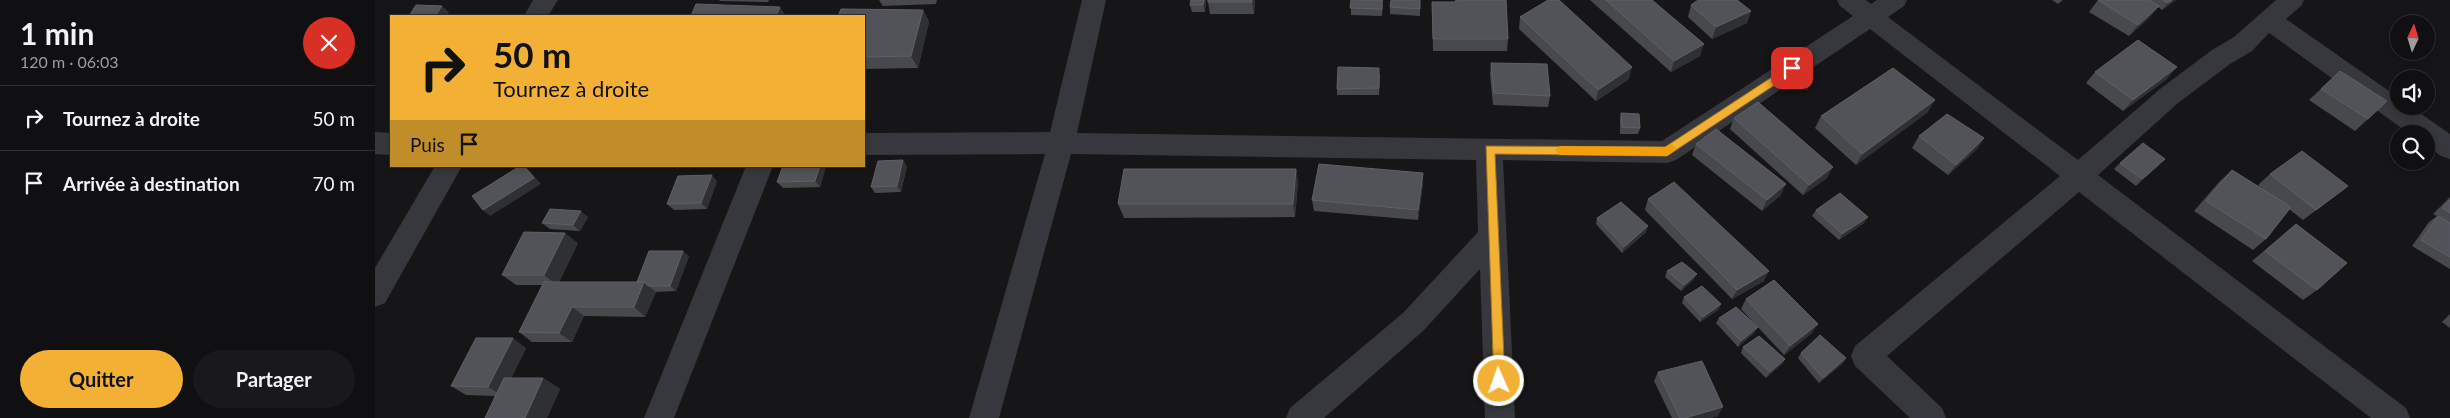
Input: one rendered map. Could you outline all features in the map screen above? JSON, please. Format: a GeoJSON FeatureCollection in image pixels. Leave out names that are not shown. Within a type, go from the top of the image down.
{"type":"FeatureCollection","features":[{"type":"Feature","properties":{"kind":"street"},"geometry":{"type":"LineString","coordinates":[[537,15],[545,0]]}},
{"type":"Feature","properties":{"kind":"street"},"geometry":{"type":"LineString","coordinates":[[983,418],[1061,143],[1094,0]]}},
{"type":"Feature","properties":{"kind":"street"},"geometry":{"type":"LineString","coordinates":[[1849,0],[2395,418]]}},
{"type":"Feature","properties":{"kind":"street"},"geometry":{"type":"LineString","coordinates":[[865,144],[1061,143],[1667,152],[1895,0]]}},
{"type":"Feature","properties":{"kind":"street"},"geometry":{"type":"LineString","coordinates":[[1931,418],[1866,356],[2079,176],[2169,96],[2221,57],[2243,44],[2292,0]]}},
{"type":"Feature","properties":{"kind":"street"},"geometry":{"type":"LineString","coordinates":[[2269,20],[2450,148]]}},
{"type":"Feature","properties":{"kind":"street"},"geometry":{"type":"LineString","coordinates":[[375,143],[390,144]]}},
{"type":"Feature","properties":{"kind":"street"},"geometry":{"type":"LineString","coordinates":[[1489,149],[1500,418]]}},
{"type":"Feature","properties":{"kind":"street"},"geometry":{"type":"LineString","coordinates":[[375,294],[448,167]]}},
{"type":"Feature","properties":{"kind":"street"},"geometry":{"type":"LineString","coordinates":[[659,418],[760,167]]}},
{"type":"Feature","properties":{"kind":"street"},"geometry":{"type":"LineString","coordinates":[[1301,418],[1413,322],[1493,235]]}},
{"type":"Feature","properties":{"kind":"building"},"geometry":{"type":"Polygon","coordinates":[[[1191,0],[1204,0],[1203,5],[1190,5],[1191,0]]]}},
{"type":"Feature","properties":{"kind":"building"},"geometry":{"type":"Polygon","coordinates":[[[1208,0],[1252,0],[1252,2],[1208,2],[1208,0]]]}},
{"type":"Feature","properties":{"kind":"building"},"geometry":{"type":"Polygon","coordinates":[[[1351,0],[1382,0],[1382,9],[1350,8],[1351,0]]]}},
{"type":"Feature","properties":{"kind":"building"},"geometry":{"type":"Polygon","coordinates":[[[1391,0],[1420,0],[1420,9],[1390,7],[1391,0]]]}},
{"type":"Feature","properties":{"kind":"building"},"geometry":{"type":"Polygon","coordinates":[[[1456,0],[1506,0],[1508,39],[1433,39],[1432,2],[1456,2],[1456,0]]]}},
{"type":"Feature","properties":{"kind":"building"},"geometry":{"type":"Polygon","coordinates":[[[1548,0],[1559,0],[1632,67],[1598,90],[1520,17],[1548,0]]]}},
{"type":"Feature","properties":{"kind":"building"},"geometry":{"type":"Polygon","coordinates":[[[1606,0],[1652,0],[1704,44],[1674,61],[1606,0]]]}},
{"type":"Feature","properties":{"kind":"building"},"geometry":{"type":"Polygon","coordinates":[[[1698,0],[1737,0],[1751,11],[1716,27],[1691,5],[1698,0]]]}},
{"type":"Feature","properties":{"kind":"building"},"geometry":{"type":"Polygon","coordinates":[[[2098,0],[2149,0],[2159,6],[2138,25],[2098,0]]]}},
{"type":"Feature","properties":{"kind":"building"},"geometry":{"type":"Polygon","coordinates":[[[696,4],[780,7],[776,15],[691,15],[696,4]]]}},
{"type":"Feature","properties":{"kind":"building"},"geometry":{"type":"Polygon","coordinates":[[[416,5],[442,6],[436,15],[410,15],[416,5]]]}},
{"type":"Feature","properties":{"kind":"building"},"geometry":{"type":"Polygon","coordinates":[[[841,9],[923,10],[911,56],[865,57],[865,15],[838,15],[841,9]]]}},
{"type":"Feature","properties":{"kind":"building"},"geometry":{"type":"Polygon","coordinates":[[[2138,40],[2177,67],[2133,100],[2095,72],[2138,40]]]}},
{"type":"Feature","properties":{"kind":"building"},"geometry":{"type":"Polygon","coordinates":[[[1491,63],[1547,64],[1550,96],[1494,93],[1491,63]]]}},
{"type":"Feature","properties":{"kind":"building"},"geometry":{"type":"Polygon","coordinates":[[[1338,67],[1379,68],[1379,88],[1337,89],[1338,67]]]}},
{"type":"Feature","properties":{"kind":"building"},"geometry":{"type":"Polygon","coordinates":[[[1893,68],[1935,100],[1862,154],[1821,116],[1893,68]]]}},
{"type":"Feature","properties":{"kind":"building"},"geometry":{"type":"Polygon","coordinates":[[[2340,71],[2387,101],[2368,119],[2321,89],[2340,71]]]}},
{"type":"Feature","properties":{"kind":"building"},"geometry":{"type":"Polygon","coordinates":[[[1758,102],[1833,167],[1809,185],[1734,118],[1758,102]]]}},
{"type":"Feature","properties":{"kind":"building"},"geometry":{"type":"Polygon","coordinates":[[[1621,113],[1639,114],[1640,128],[1622,127],[1621,113]]]}},
{"type":"Feature","properties":{"kind":"building"},"geometry":{"type":"Polygon","coordinates":[[[1947,114],[1984,138],[1956,165],[1919,136],[1947,114]]]}},
{"type":"Feature","properties":{"kind":"building"},"geometry":{"type":"Polygon","coordinates":[[[1716,129],[1786,184],[1767,200],[1696,144],[1716,129]]]}},
{"type":"Feature","properties":{"kind":"building"},"geometry":{"type":"Polygon","coordinates":[[[2143,143],[2165,159],[2142,179],[2120,163],[2143,143]]]}},
{"type":"Feature","properties":{"kind":"building"},"geometry":{"type":"Polygon","coordinates":[[[2302,151],[2348,186],[2316,210],[2270,174],[2302,151]]]}},
{"type":"Feature","properties":{"kind":"building"},"geometry":{"type":"Polygon","coordinates":[[[903,160],[897,186],[871,187],[878,161],[903,160]]]}},
{"type":"Feature","properties":{"kind":"building"},"geometry":{"type":"Polygon","coordinates":[[[1319,164],[1423,173],[1418,210],[1312,200],[1319,164]]]}},
{"type":"Feature","properties":{"kind":"building"},"geometry":{"type":"Polygon","coordinates":[[[518,167],[525,167],[534,178],[483,210],[472,196],[518,167]]]}},
{"type":"Feature","properties":{"kind":"building"},"geometry":{"type":"Polygon","coordinates":[[[783,167],[820,167],[815,181],[777,182],[783,167]]]}},
{"type":"Feature","properties":{"kind":"building"},"geometry":{"type":"Polygon","coordinates":[[[1124,169],[1296,169],[1293,204],[1118,204],[1124,169]]]}},
{"type":"Feature","properties":{"kind":"building"},"geometry":{"type":"Polygon","coordinates":[[[2232,170],[2291,207],[2266,239],[2206,201],[2232,170]]]}},
{"type":"Feature","properties":{"kind":"building"},"geometry":{"type":"Polygon","coordinates":[[[712,175],[701,203],[667,204],[678,176],[712,175]]]}},
{"type":"Feature","properties":{"kind":"building"},"geometry":{"type":"Polygon","coordinates":[[[1674,182],[1769,271],[1737,290],[1648,199],[1674,182]]]}},
{"type":"Feature","properties":{"kind":"building"},"geometry":{"type":"Polygon","coordinates":[[[1840,193],[1868,217],[1842,234],[1816,210],[1840,193]]]}},
{"type":"Feature","properties":{"kind":"building"},"geometry":{"type":"Polygon","coordinates":[[[2450,200],[2450,213],[2442,208],[2450,200]]]}},
{"type":"Feature","properties":{"kind":"building"},"geometry":{"type":"Polygon","coordinates":[[[1621,202],[1648,226],[1624,247],[1597,218],[1621,202]]]}},
{"type":"Feature","properties":{"kind":"building"},"geometry":{"type":"Polygon","coordinates":[[[550,209],[581,211],[573,225],[542,223],[550,209]]]}},
{"type":"Feature","properties":{"kind":"building"},"geometry":{"type":"Polygon","coordinates":[[[2438,216],[2450,223],[2450,257],[2421,240],[2438,216]]]}},
{"type":"Feature","properties":{"kind":"building"},"geometry":{"type":"Polygon","coordinates":[[[2296,224],[2347,263],[2317,290],[2265,251],[2296,224]]]}},
{"type":"Feature","properties":{"kind":"building"},"geometry":{"type":"Polygon","coordinates":[[[524,232],[565,233],[544,275],[502,275],[524,232]]]}},
{"type":"Feature","properties":{"kind":"building"},"geometry":{"type":"Polygon","coordinates":[[[649,251],[683,251],[670,286],[648,286],[644,282],[637,282],[649,251]]]}},
{"type":"Feature","properties":{"kind":"building"},"geometry":{"type":"Polygon","coordinates":[[[1682,262],[1697,274],[1684,285],[1667,271],[1682,262]]]}},
{"type":"Feature","properties":{"kind":"building"},"geometry":{"type":"Polygon","coordinates":[[[1774,280],[1818,324],[1790,346],[1746,299],[1774,280]]]}},
{"type":"Feature","properties":{"kind":"building"},"geometry":{"type":"Polygon","coordinates":[[[544,282],[644,282],[634,307],[572,307],[559,333],[519,332],[544,282]]]}},
{"type":"Feature","properties":{"kind":"building"},"geometry":{"type":"Polygon","coordinates":[[[1702,286],[1721,304],[1703,317],[1684,297],[1702,286]]]}},
{"type":"Feature","properties":{"kind":"building"},"geometry":{"type":"Polygon","coordinates":[[[1736,307],[1758,327],[1741,341],[1719,318],[1736,307]]]}},
{"type":"Feature","properties":{"kind":"building"},"geometry":{"type":"Polygon","coordinates":[[[1820,335],[1846,358],[1823,378],[1801,353],[1820,335]]]}},
{"type":"Feature","properties":{"kind":"building"},"geometry":{"type":"Polygon","coordinates":[[[1759,336],[1785,359],[1770,372],[1743,347],[1759,336]]]}},
{"type":"Feature","properties":{"kind":"building"},"geometry":{"type":"Polygon","coordinates":[[[476,338],[513,338],[488,387],[451,386],[476,338]]]}},
{"type":"Feature","properties":{"kind":"building"},"geometry":{"type":"Polygon","coordinates":[[[1702,361],[1723,407],[1680,418],[1658,372],[1702,361]]]}},
{"type":"Feature","properties":{"kind":"building"},"geometry":{"type":"Polygon","coordinates":[[[504,378],[543,378],[525,418],[485,418],[504,378]]]}},
{"type":"Feature","properties":{"kind":"slow traffic"},"geometry":{"type":"LineString","coordinates":[[1560,150],[1667,152],[1671,149]]}},
{"type":"Feature","properties":{"kind":"route"},"geometry":{"type":"LineString","coordinates":[[1499,381],[1489,149],[1667,152],[1792,68]]}}]}
